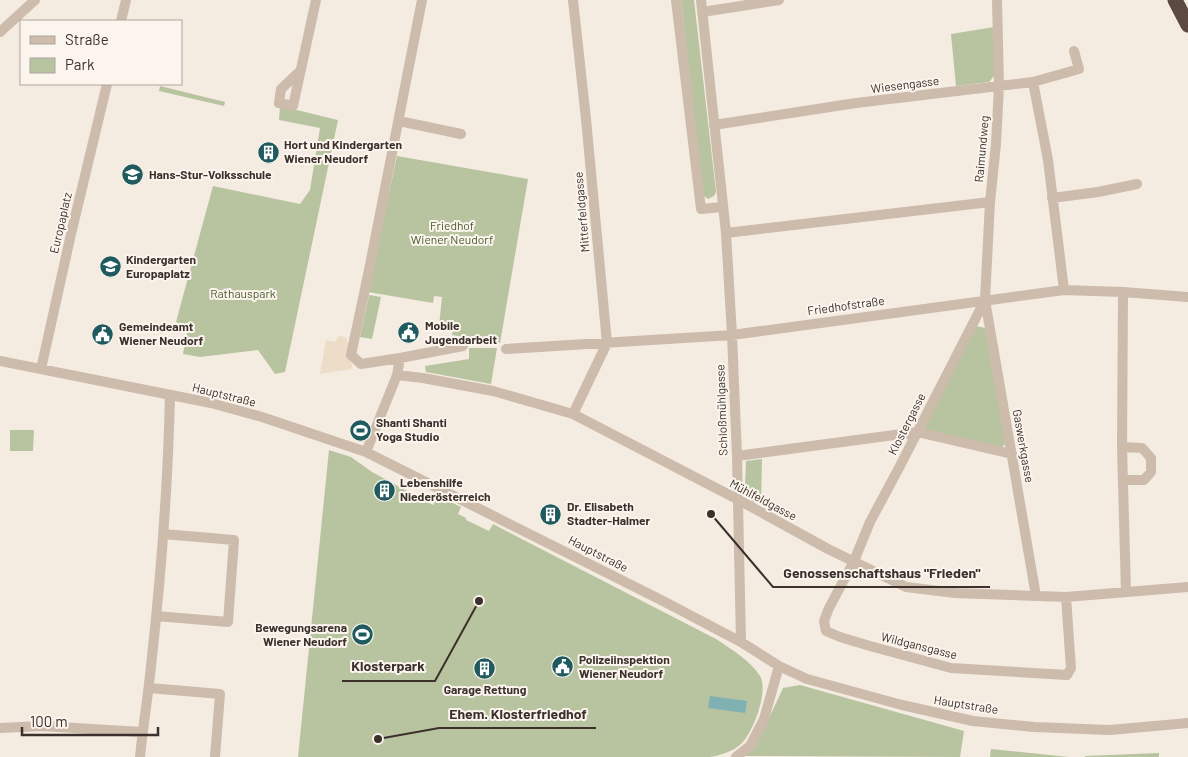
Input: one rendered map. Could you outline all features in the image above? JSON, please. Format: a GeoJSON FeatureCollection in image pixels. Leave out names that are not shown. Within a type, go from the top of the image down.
{"type":"FeatureCollection","features":[{"type":"Feature","properties":{"kind":"highway"},"geometry":{"type":"LineString","coordinates":[[1175,0],[1188,25]]}},
{"type":"Feature","properties":{"kind":"street"},"geometry":{"type":"LineString","coordinates":[[0,32],[35,0]]}},
{"type":"Feature","properties":{"kind":"street"},"geometry":{"type":"LineString","coordinates":[[121,20],[126,0]]}},
{"type":"Feature","properties":{"kind":"street"},"geometry":{"type":"LineString","coordinates":[[301,70],[316,0]]}},
{"type":"Feature","properties":{"kind":"street"},"geometry":{"type":"LineString","coordinates":[[422,0],[369,270],[350,355],[361,364],[463,346]]}},
{"type":"Feature","properties":{"kind":"street","name":"Mitterfeldgasse"},"geometry":{"type":"LineString","coordinates":[[573,0],[607,343]]}},
{"type":"Feature","properties":{"kind":"street"},"geometry":{"type":"LineString","coordinates":[[676,0],[700,209],[723,207]]}},
{"type":"Feature","properties":{"kind":"street","name":"Schloßmühlgasse"},"geometry":{"type":"LineString","coordinates":[[701,0],[726,233],[737,456],[741,642]]}},
{"type":"Feature","properties":{"kind":"street"},"geometry":{"type":"LineString","coordinates":[[702,12],[779,0]]}},
{"type":"Feature","properties":{"kind":"street","name":"Raimundweg"},"geometry":{"type":"LineString","coordinates":[[985,300],[999,86],[997,0]]}},
{"type":"Feature","properties":{"kind":"street","name":"Wiesengasse"},"geometry":{"type":"LineString","coordinates":[[714,125],[856,103],[1033,82],[1079,69],[1074,51]]}},
{"type":"Feature","properties":{"kind":"street"},"geometry":{"type":"LineString","coordinates":[[1033,82],[1048,160],[1064,290]]}},
{"type":"Feature","properties":{"kind":"street","name":"Europaplatz"},"geometry":{"type":"LineString","coordinates":[[41,369],[107,85]]}},
{"type":"Feature","properties":{"kind":"street"},"geometry":{"type":"LineString","coordinates":[[399,121],[461,134]]}},
{"type":"Feature","properties":{"kind":"street"},"geometry":{"type":"LineString","coordinates":[[1052,198],[1139,186],[1134,173]]}},
{"type":"Feature","properties":{"kind":"street"},"geometry":{"type":"LineString","coordinates":[[726,233],[990,202]]}},
{"type":"Feature","properties":{"kind":"street","name":"Friedhofstraße"},"geometry":{"type":"LineString","coordinates":[[506,349],[732,335],[1064,290],[1188,297]]}},
{"type":"Feature","properties":{"kind":"street"},"geometry":{"type":"LineString","coordinates":[[1123,292],[1122,447],[1126,592]]}},
{"type":"Feature","properties":{"kind":"street","name":"Klostergasse"},"geometry":{"type":"LineString","coordinates":[[854,561],[870,522],[985,300]]}},
{"type":"Feature","properties":{"kind":"street","name":"Gaswerkgasse"},"geometry":{"type":"LineString","coordinates":[[985,300],[1036,596]]}},
{"type":"Feature","properties":{"kind":"street"},"geometry":{"type":"LineString","coordinates":[[573,414],[607,343]]}},
{"type":"Feature","properties":{"kind":"street"},"geometry":{"type":"LineString","coordinates":[[366,452],[397,375],[400,358]]}},
{"type":"Feature","properties":{"kind":"street","name":"Hauptstraße"},"geometry":{"type":"LineString","coordinates":[[0,361],[211,403],[262,417],[366,452],[653,596],[741,642],[779,666],[807,679],[937,714],[973,721],[1034,727],[1110,730],[1188,722]]}},
{"type":"Feature","properties":{"kind":"street","name":"Mühlfeldgasse"},"geometry":{"type":"LineString","coordinates":[[397,375],[493,391],[573,414],[737,499],[828,549],[906,587],[955,593],[1066,597],[1188,587]]}},
{"type":"Feature","properties":{"kind":"street"},"geometry":{"type":"LineString","coordinates":[[140,757],[149,688],[163,534],[170,395]]}},
{"type":"Feature","properties":{"kind":"street"},"geometry":{"type":"LineString","coordinates":[[737,456],[917,432],[1012,454]]}},
{"type":"Feature","properties":{"kind":"street"},"geometry":{"type":"LineString","coordinates":[[1122,447],[1142,448],[1151,458],[1150,472],[1144,480],[1124,480]]}},
{"type":"Feature","properties":{"kind":"street"},"geometry":{"type":"LineString","coordinates":[[156,616],[228,622],[234,540],[163,534]]}},
{"type":"Feature","properties":{"kind":"street","name":"Wildgansgasse"},"geometry":{"type":"LineString","coordinates":[[854,561],[829,608],[824,621],[826,631],[870,646],[951,668],[1067,675],[1071,668],[1066,597]]}},
{"type":"Feature","properties":{"kind":"street"},"geometry":{"type":"LineString","coordinates":[[736,757],[750,746],[764,719],[779,666]]}},
{"type":"Feature","properties":{"kind":"street"},"geometry":{"type":"LineString","coordinates":[[149,688],[220,694],[216,757]]}},
{"type":"Feature","properties":{"kind":"street"},"geometry":{"type":"LineString","coordinates":[[0,728],[42,726],[142,732]]}},
{"type":"Feature","properties":{"kind":"green space"},"geometry":{"type":"Polygon","coordinates":[[[681,0],[694,0],[716,192],[714,196],[708,199],[703,195],[681,0]]]}},
{"type":"Feature","properties":{"kind":"green space"},"geometry":{"type":"Polygon","coordinates":[[[994,27],[995,75],[989,82],[956,86],[951,34],[994,27]]]}},
{"type":"Feature","properties":{"kind":"green space"},"geometry":{"type":"Polygon","coordinates":[[[160,86],[225,102],[224,106],[159,91],[160,86]]]}},
{"type":"Feature","properties":{"kind":"green space","name":"Rathauspark"},"geometry":{"type":"Polygon","coordinates":[[[280,106],[338,120],[285,372],[275,374],[258,350],[200,357],[183,354],[188,327],[176,322],[213,186],[300,204],[310,190],[320,128],[279,120],[280,106]]]}},
{"type":"Feature","properties":{"kind":"green space","name":"Friedhof Wiener Neudorf"},"geometry":{"type":"Polygon","coordinates":[[[397,156],[528,179],[500,343],[452,335],[453,328],[439,326],[442,297],[434,296],[433,303],[368,292],[397,156]]]}},
{"type":"Feature","properties":{"kind":"green space"},"geometry":{"type":"Polygon","coordinates":[[[369,295],[381,297],[372,339],[360,337],[369,295]]]}},
{"type":"Feature","properties":{"kind":"green space"},"geometry":{"type":"Polygon","coordinates":[[[976,326],[985,328],[1006,443],[1001,448],[925,430],[925,421],[976,326]]]}},
{"type":"Feature","properties":{"kind":"green space"},"geometry":{"type":"Polygon","coordinates":[[[469,348],[497,348],[491,384],[426,372],[425,366],[469,359],[469,348]]]}},
{"type":"Feature","properties":{"kind":"green space"},"geometry":{"type":"Polygon","coordinates":[[[10,430],[34,430],[33,451],[10,451],[10,430]]]}},
{"type":"Feature","properties":{"kind":"green space"},"geometry":{"type":"Polygon","coordinates":[[[329,450],[351,457],[372,472],[433,505],[438,496],[461,507],[458,514],[466,518],[466,520],[489,531],[493,524],[716,639],[734,651],[756,670],[762,683],[763,691],[755,722],[746,739],[738,747],[730,751],[710,757],[298,757],[329,450]]]}},
{"type":"Feature","properties":{"kind":"green space"},"geometry":{"type":"Polygon","coordinates":[[[762,459],[761,505],[751,501],[745,485],[746,461],[762,459]]]}},
{"type":"Feature","properties":{"kind":"green space"},"geometry":{"type":"Polygon","coordinates":[[[800,685],[964,731],[960,757],[741,756],[753,749],[783,688],[800,685]]]}},
{"type":"Feature","properties":{"kind":"green space"},"geometry":{"type":"Polygon","coordinates":[[[991,749],[1069,757],[990,757],[991,749]]]}},
{"type":"Feature","properties":{"kind":"green space"},"geometry":{"type":"Polygon","coordinates":[[[1159,753],[1159,757],[1085,757],[1085,756],[1159,753]]]}},
{"type":"Feature","properties":{"kind":"shaded area"},"geometry":{"type":"Polygon","coordinates":[[[339,336],[346,338],[349,345],[347,356],[352,369],[320,374],[326,340],[335,342],[339,336]]]}},
{"type":"Feature","properties":{"kind":"water"},"geometry":{"type":"Polygon","coordinates":[[[710,696],[747,701],[745,713],[708,708],[710,696]]]}},
{"type":"Feature","properties":{"kind":"place","name":"Hort und Kindergarten Wiener Neudorf"},"geometry":{"type":"Point","coordinates":[268,152]}},
{"type":"Feature","properties":{"kind":"place","name":"Hans-Stur-Volksschule"},"geometry":{"type":"Point","coordinates":[133,175]}},
{"type":"Feature","properties":{"kind":"place","name":"Kindergarten Europaplatz"},"geometry":{"type":"Point","coordinates":[110,267]}},
{"type":"Feature","properties":{"kind":"place","name":"Mobile Jugendarbeit"},"geometry":{"type":"Point","coordinates":[409,333]}},
{"type":"Feature","properties":{"kind":"place","name":"Gemeindeamt Wiener Neudorf"},"geometry":{"type":"Point","coordinates":[103,334]}},
{"type":"Feature","properties":{"kind":"place","name":"Shanti Shanti Yoga Studio"},"geometry":{"type":"Point","coordinates":[360,430]}},
{"type":"Feature","properties":{"kind":"place","name":"Lebenshilfe Niederösterreich"},"geometry":{"type":"Point","coordinates":[384,490]}},
{"type":"Feature","properties":{"kind":"place","name":"Dr. Elisabeth Stadter-Halmer"},"geometry":{"type":"Point","coordinates":[551,514]}},
{"type":"Feature","properties":{"kind":"place","name":"Genossenschaftshaus \"Frieden\""},"geometry":{"type":"Point","coordinates":[711,514]}},
{"type":"Feature","properties":{"kind":"place","name":"Klosterpark"},"geometry":{"type":"Point","coordinates":[479,601]}},
{"type":"Feature","properties":{"kind":"place","name":"Bewegungsarena Wiener Neudorf"},"geometry":{"type":"Point","coordinates":[363,635]}},
{"type":"Feature","properties":{"kind":"place","name":"Polizeiinspektion Wiener Neudorf"},"geometry":{"type":"Point","coordinates":[563,667]}},
{"type":"Feature","properties":{"kind":"place","name":"Garage Rettung"},"geometry":{"type":"Point","coordinates":[485,669]}},
{"type":"Feature","properties":{"kind":"place","name":"Ehem. Klosterfriedhof"},"geometry":{"type":"Point","coordinates":[378,739]}}]}
